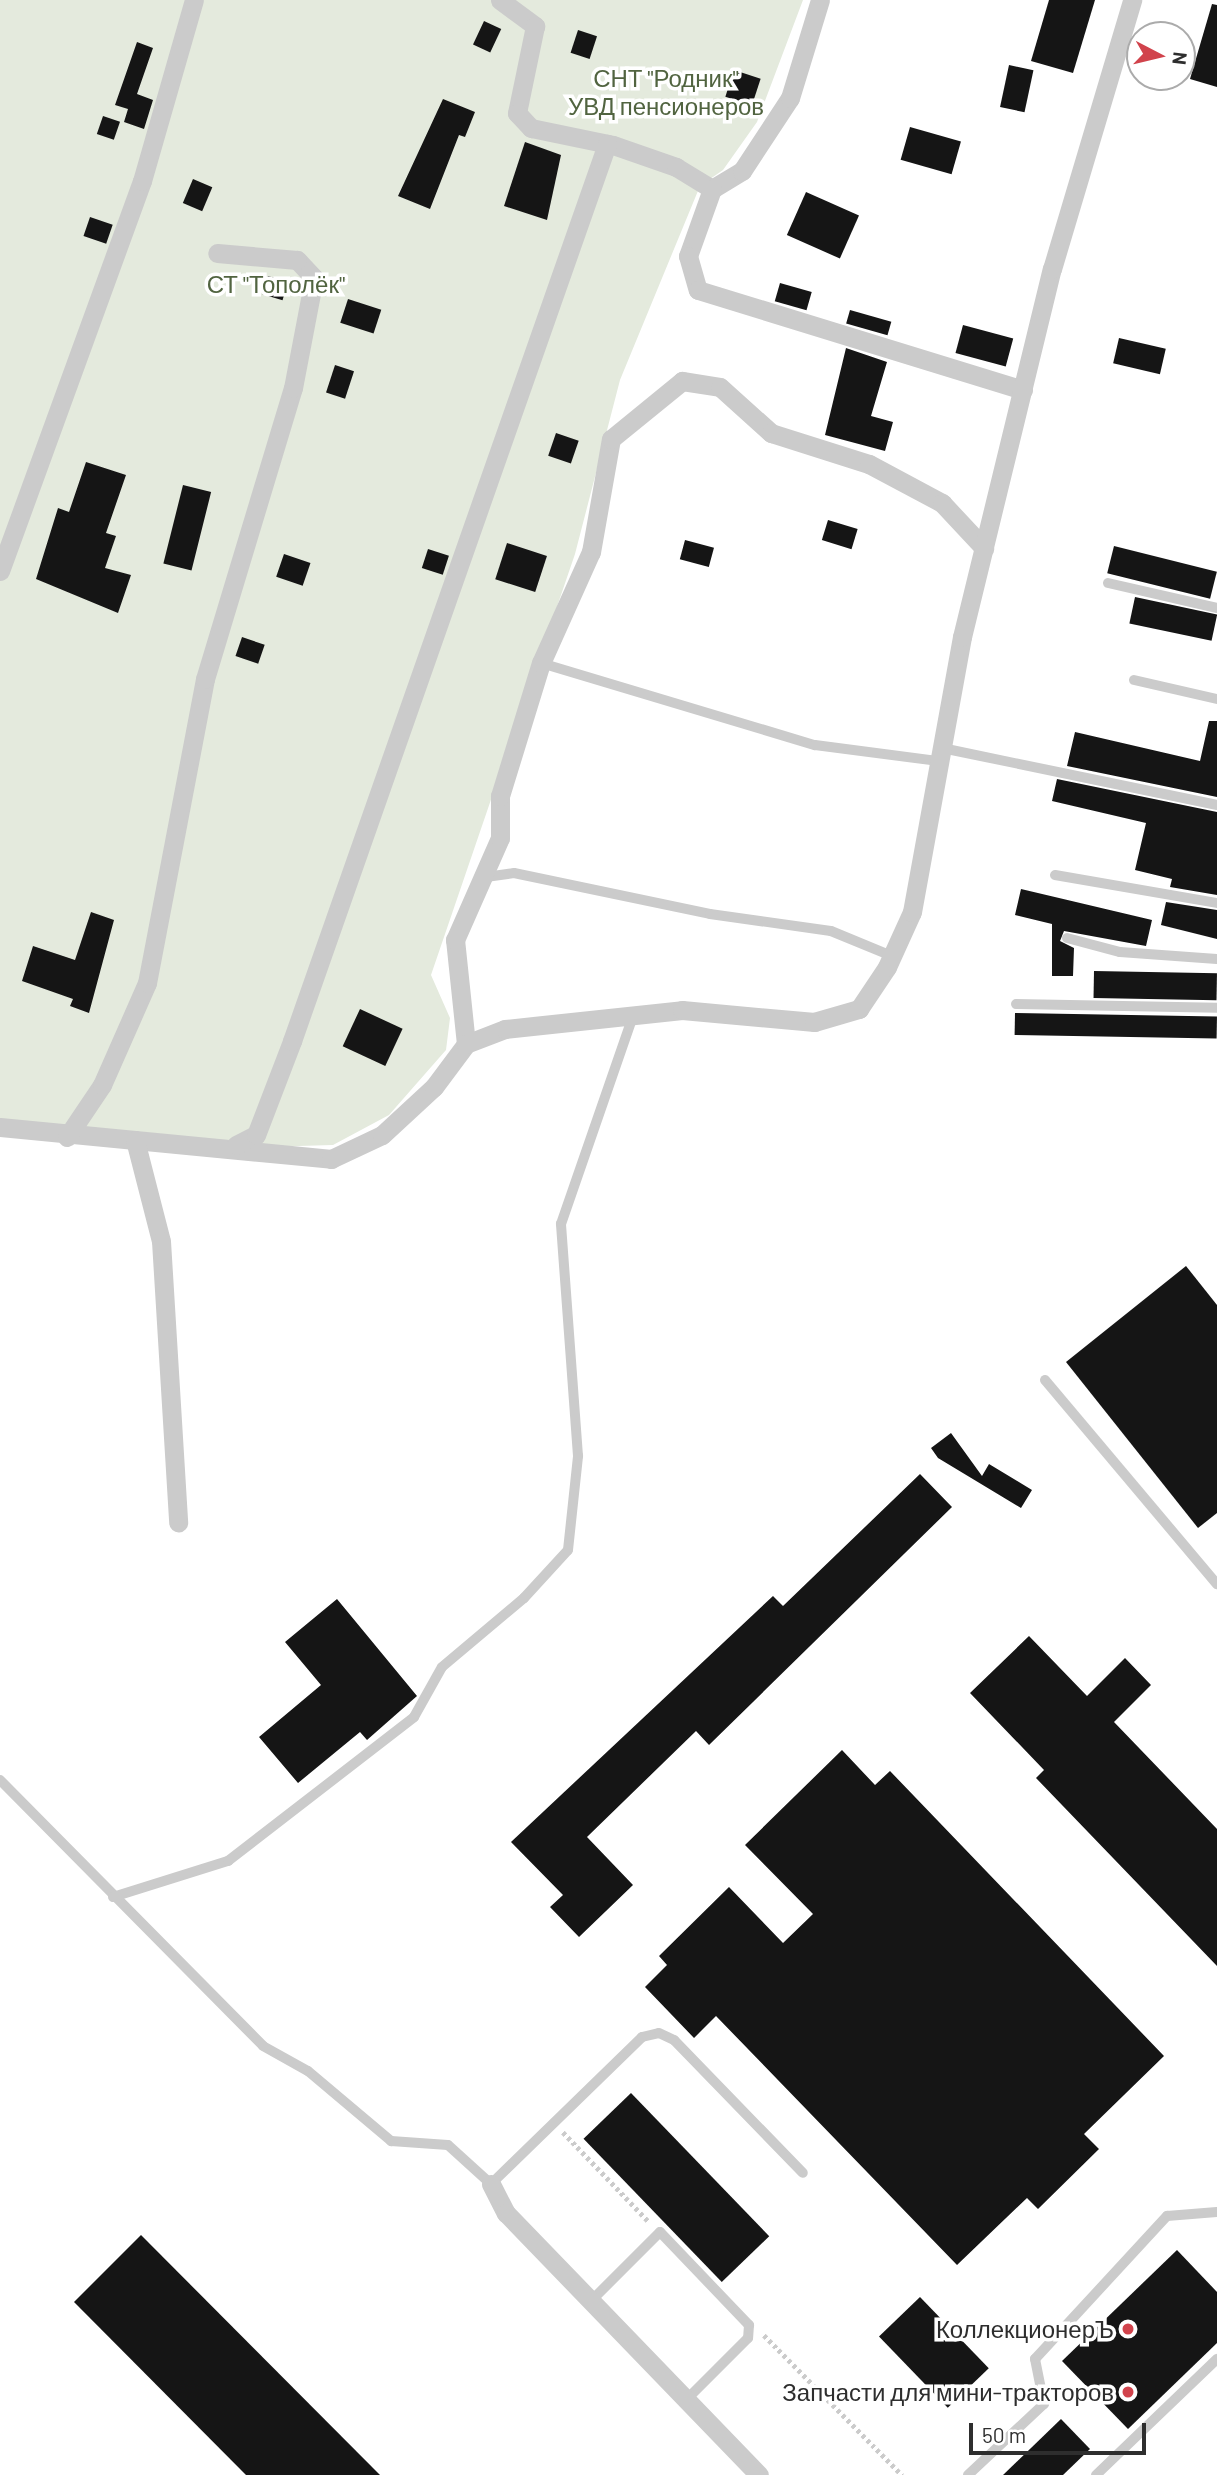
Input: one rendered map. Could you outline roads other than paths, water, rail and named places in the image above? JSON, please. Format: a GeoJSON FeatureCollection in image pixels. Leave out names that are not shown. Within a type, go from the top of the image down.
{"type":"FeatureCollection","features":[{"type":"Feature","properties":{"kind":"street"},"geometry":{"type":"LineString","coordinates":[[0,571],[142,181],[194,0]]}},
{"type":"Feature","properties":{"kind":"street"},"geometry":{"type":"LineString","coordinates":[[500,0],[536,26],[517,113],[531,128],[607,144],[676,167],[712,189]]}},
{"type":"Feature","properties":{"kind":"street"},"geometry":{"type":"LineString","coordinates":[[820,0],[789,98],[742,171],[712,189],[688,256],[698,290],[1023,390]]}},
{"type":"Feature","properties":{"kind":"street"},"geometry":{"type":"LineString","coordinates":[[236,1145],[266,1156],[331,1159],[382,1135],[434,1087],[466,1044],[505,1029],[634,1014],[746,1011],[814,1022],[859,1009],[892,956],[912,912],[941,754],[984,548],[1023,390],[1132,0]]}},
{"type":"Feature","properties":{"kind":"street"},"geometry":{"type":"LineString","coordinates":[[0,1127],[67,1137],[135,1140],[205,1150],[236,1145],[256,1135],[292,1041],[607,144]]}},
{"type":"Feature","properties":{"kind":"street"},"geometry":{"type":"LineString","coordinates":[[67,1137],[102,1085],[147,983],[205,679],[293,388],[314,278],[297,260],[217,253]]}},
{"type":"Feature","properties":{"kind":"street"},"geometry":{"type":"LineString","coordinates":[[466,1044],[454,940],[486,877],[500,838],[500,796],[541,663],[591,552],[611,439],[682,381],[720,387],[771,433],[869,464],[942,503],[984,548]]}},
{"type":"Feature","properties":{"kind":"street"},"geometry":{"type":"LineString","coordinates":[[135,1140],[161,1241],[178,1522]]}},
{"type":"Feature","properties":{"kind":"street"},"geometry":{"type":"LineString","coordinates":[[491,2184],[506,2213],[589,2302],[759,2475]]}},
{"type":"Feature","properties":{"kind":"lane"},"geometry":{"type":"LineString","coordinates":[[1108,583],[1217,608]]}},
{"type":"Feature","properties":{"kind":"lane"},"geometry":{"type":"LineString","coordinates":[[541,663],[815,745],[941,754],[1217,805]]}},
{"type":"Feature","properties":{"kind":"lane"},"geometry":{"type":"LineString","coordinates":[[1134,680],[1217,699]]}},
{"type":"Feature","properties":{"kind":"lane"},"geometry":{"type":"LineString","coordinates":[[486,877],[514,873],[710,914],[831,931],[892,956]]}},
{"type":"Feature","properties":{"kind":"lane"},"geometry":{"type":"LineString","coordinates":[[1055,875],[1217,903]]}},
{"type":"Feature","properties":{"kind":"lane"},"geometry":{"type":"LineString","coordinates":[[1067,938],[1121,952],[1217,959]]}},
{"type":"Feature","properties":{"kind":"lane"},"geometry":{"type":"LineString","coordinates":[[1016,1004],[1217,1008]]}},
{"type":"Feature","properties":{"kind":"lane"},"geometry":{"type":"LineString","coordinates":[[113,1897],[228,1861],[414,1717],[442,1667],[524,1598],[568,1550],[578,1456],[561,1224],[634,1014]]}},
{"type":"Feature","properties":{"kind":"lane"},"geometry":{"type":"LineString","coordinates":[[1045,1380],[1217,1584]]}},
{"type":"Feature","properties":{"kind":"lane"},"geometry":{"type":"LineString","coordinates":[[0,1780],[263,2046],[308,2071],[391,2141],[448,2145],[491,2184],[642,2037],[659,2033],[674,2040],[803,2173]]}},
{"type":"Feature","properties":{"kind":"lane"},"geometry":{"type":"LineString","coordinates":[[968,2475],[1044,2404],[1035,2359],[1167,2216],[1217,2212]]}},
{"type":"Feature","properties":{"kind":"lane"},"geometry":{"type":"LineString","coordinates":[[589,2302],[660,2232],[749,2325],[748,2338],[686,2400]]}},
{"type":"Feature","properties":{"kind":"lane"},"geometry":{"type":"LineString","coordinates":[[1096,2475],[1217,2358]]}},
{"type":"Feature","properties":{"kind":"place","name":"КоллекционерЪ"},"geometry":{"type":"Point","coordinates":[1128,2329]}},
{"type":"Feature","properties":{"kind":"place","name":"Запчасти для мини-тракторов"},"geometry":{"type":"Point","coordinates":[1128,2392]}},
{"type":"Feature","properties":{"kind":"park label","name":"СНТ \"Родник\" УВД пенсионеров"},"geometry":{"type":"Point","coordinates":[666,92]}},
{"type":"Feature","properties":{"kind":"park label","name":"СТ \"Тополёк\""},"geometry":{"type":"Point","coordinates":[276,284]}}]}
